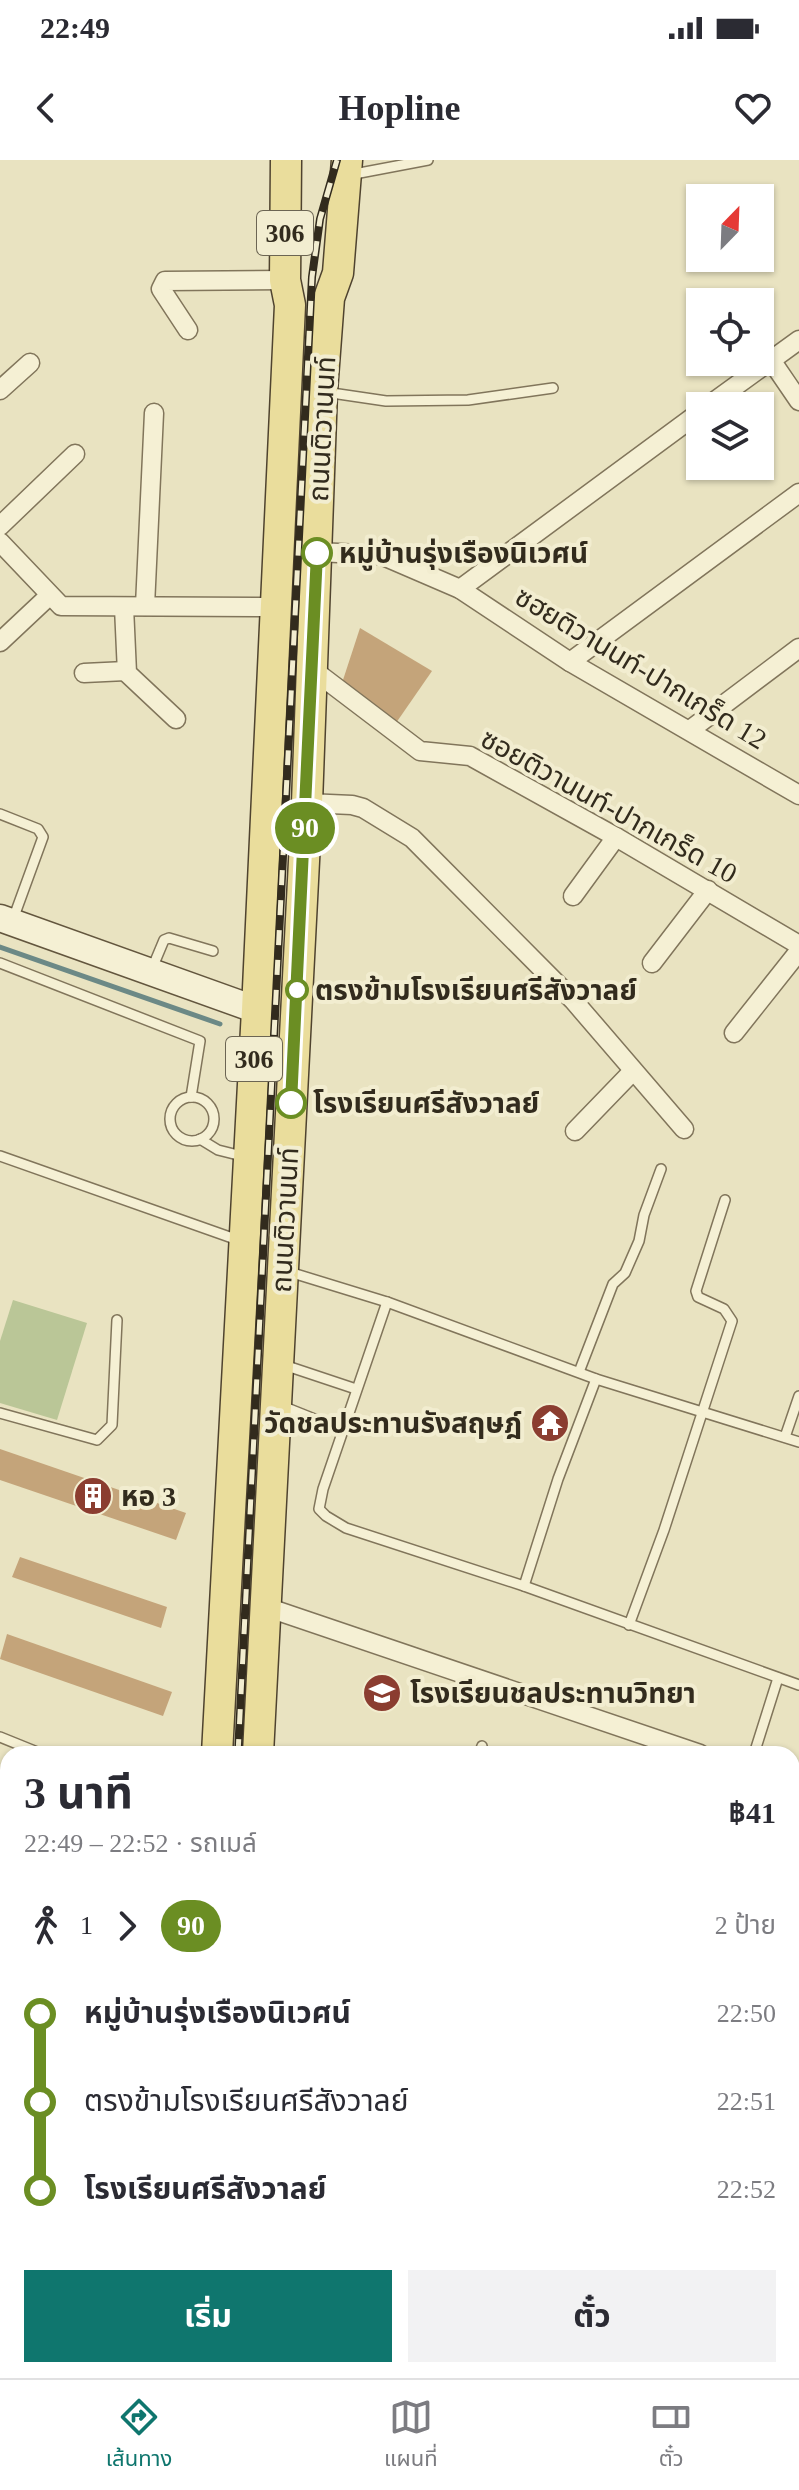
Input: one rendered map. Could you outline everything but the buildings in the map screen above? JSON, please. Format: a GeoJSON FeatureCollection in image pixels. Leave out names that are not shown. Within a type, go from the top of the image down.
{"type":"FeatureCollection","features":[{"type":"Feature","properties":{"kind":"main road","name":"ถนนติวานนท์"},"geometry":{"type":"LineString","coordinates":[[217,1746],[276,607],[288,293],[286,160]]}},
{"type":"Feature","properties":{"kind":"main road","name":"306"},"geometry":{"type":"LineString","coordinates":[[288,293],[300,264],[307,160]]}},
{"type":"Feature","properties":{"kind":"main road","name":"ถนนติวานนท์"},"geometry":{"type":"LineString","coordinates":[[258,1746],[307,803],[322,391],[329,298],[325,269],[341,165]]}},
{"type":"Feature","properties":{"kind":"main road"},"geometry":{"type":"LineString","coordinates":[[243,1252],[283,1269]]}},
{"type":"Feature","properties":{"kind":"main road"},"geometry":{"type":"LineString","coordinates":[[230,1510],[270,1513]]}},
{"type":"Feature","properties":{"kind":"street"},"geometry":{"type":"LineString","coordinates":[[188,330],[161,289],[165,281],[288,293]]}},
{"type":"Feature","properties":{"kind":"street"},"geometry":{"type":"LineString","coordinates":[[774,358],[799,340]]}},
{"type":"Feature","properties":{"kind":"street"},"geometry":{"type":"LineString","coordinates":[[0,390],[30,363]]}},
{"type":"Feature","properties":{"kind":"street"},"geometry":{"type":"LineString","coordinates":[[774,364],[799,401]]}},
{"type":"Feature","properties":{"kind":"street"},"geometry":{"type":"LineString","coordinates":[[727,392],[749,376]]}},
{"type":"Feature","properties":{"kind":"street"},"geometry":{"type":"LineString","coordinates":[[145,606],[154,413]]}},
{"type":"Feature","properties":{"kind":"street"},"geometry":{"type":"LineString","coordinates":[[460,589],[686,422]]}},
{"type":"Feature","properties":{"kind":"street"},"geometry":{"type":"LineString","coordinates":[[0,526],[75,454]]}},
{"type":"Feature","properties":{"kind":"street"},"geometry":{"type":"LineString","coordinates":[[570,662],[799,493]]}},
{"type":"Feature","properties":{"kind":"street"},"geometry":{"type":"LineString","coordinates":[[0,542],[61,606],[276,607]]}},
{"type":"Feature","properties":{"kind":"street","name":"ซฮยติวานนท์-ปากเกร็ด 12"},"geometry":{"type":"LineString","coordinates":[[317,552],[381,555],[460,589],[570,662],[799,795]]}},
{"type":"Feature","properties":{"kind":"street"},"geometry":{"type":"LineString","coordinates":[[0,642],[49,596]]}},
{"type":"Feature","properties":{"kind":"street"},"geometry":{"type":"LineString","coordinates":[[124,607],[126,671],[176,719]]}},
{"type":"Feature","properties":{"kind":"street"},"geometry":{"type":"LineString","coordinates":[[690,730],[799,648]]}},
{"type":"Feature","properties":{"kind":"street","name":"ซอยติวานนท์-ปากเกร็ด 10"},"geometry":{"type":"LineString","coordinates":[[312,669],[420,751],[470,756],[616,837],[799,945]]}},
{"type":"Feature","properties":{"kind":"street"},"geometry":{"type":"LineString","coordinates":[[84,673],[126,671]]}},
{"type":"Feature","properties":{"kind":"street"},"geometry":{"type":"LineString","coordinates":[[307,803],[363,808],[412,838],[573,1000],[684,1129]]}},
{"type":"Feature","properties":{"kind":"street"},"geometry":{"type":"LineString","coordinates":[[573,896],[616,837]]}},
{"type":"Feature","properties":{"kind":"street"},"geometry":{"type":"LineString","coordinates":[[652,963],[708,890]]}},
{"type":"Feature","properties":{"kind":"street"},"geometry":{"type":"LineString","coordinates":[[6,920],[257,1010]]}},
{"type":"Feature","properties":{"kind":"street"},"geometry":{"type":"LineString","coordinates":[[734,1033],[799,951]]}},
{"type":"Feature","properties":{"kind":"street"},"geometry":{"type":"LineString","coordinates":[[575,1131],[633,1071]]}},
{"type":"Feature","properties":{"kind":"street"},"geometry":{"type":"LineString","coordinates":[[266,1607],[676,1746]]}},
{"type":"Feature","properties":{"kind":"lane"},"geometry":{"type":"LineString","coordinates":[[341,165],[428,160]]}},
{"type":"Feature","properties":{"kind":"lane"},"geometry":{"type":"LineString","coordinates":[[322,391],[386,401],[468,400],[553,388]]}},
{"type":"Feature","properties":{"kind":"lane"},"geometry":{"type":"LineString","coordinates":[[0,814],[38,829],[43,837],[6,920]]}},
{"type":"Feature","properties":{"kind":"lane"},"geometry":{"type":"LineString","coordinates":[[151,971],[164,940],[169,938],[213,951]]}},
{"type":"Feature","properties":{"kind":"lane"},"geometry":{"type":"LineString","coordinates":[[0,963],[200,1041],[191,1097]]}},
{"type":"Feature","properties":{"kind":"lane"},"geometry":{"type":"LineString","coordinates":[[200,1139],[208,1135],[215,1120],[212,1109],[191,1097],[181,1098],[174,1104],[169,1120],[178,1136],[200,1139],[218,1150],[249,1158]]}},
{"type":"Feature","properties":{"kind":"lane"},"geometry":{"type":"LineString","coordinates":[[0,1156],[243,1252]]}},
{"type":"Feature","properties":{"kind":"lane"},"geometry":{"type":"LineString","coordinates":[[579,1372],[613,1284],[625,1273],[639,1241],[644,1215],[661,1169]]}},
{"type":"Feature","properties":{"kind":"lane"},"geometry":{"type":"LineString","coordinates":[[629,1625],[664,1530],[732,1321],[724,1309],[698,1297],[696,1291],[725,1200]]}},
{"type":"Feature","properties":{"kind":"lane"},"geometry":{"type":"LineString","coordinates":[[283,1269],[387,1302],[596,1379],[799,1442]]}},
{"type":"Feature","properties":{"kind":"lane"},"geometry":{"type":"LineString","coordinates":[[387,1302],[319,1504],[319,1509],[326,1516],[346,1528],[371,1537],[524,1586],[799,1685]]}},
{"type":"Feature","properties":{"kind":"lane"},"geometry":{"type":"LineString","coordinates":[[0,1413],[97,1440],[103,1437],[112,1425],[117,1320]]}},
{"type":"Feature","properties":{"kind":"lane"},"geometry":{"type":"LineString","coordinates":[[278,1363],[356,1389]]}},
{"type":"Feature","properties":{"kind":"lane"},"geometry":{"type":"LineString","coordinates":[[524,1586],[558,1479],[596,1379]]}},
{"type":"Feature","properties":{"kind":"lane"},"geometry":{"type":"LineString","coordinates":[[785,1437],[799,1396]]}},
{"type":"Feature","properties":{"kind":"lane"},"geometry":{"type":"LineString","coordinates":[[276,1404],[342,1430]]}},
{"type":"Feature","properties":{"kind":"lane"},"geometry":{"type":"LineString","coordinates":[[757,1746],[778,1678]]}},
{"type":"Feature","properties":{"kind":"lane"},"geometry":{"type":"LineString","coordinates":[[0,1737],[22,1746]]}},
{"type":"Feature","properties":{"kind":"green space"},"geometry":{"type":"Polygon","coordinates":[[[13,1300],[87,1323],[57,1420],[0,1403],[0,1341],[13,1300]]]}},
{"type":"Feature","properties":{"kind":"waterway"},"geometry":{"type":"LineString","coordinates":[[0,947],[220,1024]]}},
{"type":"Feature","properties":{"kind":"railway"},"geometry":{"type":"LineString","coordinates":[[238,1746],[312,277],[320,219],[337,160]]}},
{"type":"Feature","properties":{"kind":"bus line","name":"90"},"geometry":{"type":"LineString","coordinates":[[291,1103],[317,553]]}},
{"type":"Feature","properties":{"kind":"place","name":"หมู่บ้านรุ่งเรืองนิเวศน์"},"geometry":{"type":"Point","coordinates":[317,553]}},
{"type":"Feature","properties":{"kind":"place","name":"ตรงข้ามโรงเรียนศรีสังวาลย์"},"geometry":{"type":"Point","coordinates":[297,990]}},
{"type":"Feature","properties":{"kind":"place","name":"โรงเรียนศรีสังวาลย์"},"geometry":{"type":"Point","coordinates":[291,1103]}},
{"type":"Feature","properties":{"kind":"place","name":"วัดชลประทานรังสฤษฎ์"},"geometry":{"type":"Point","coordinates":[550,1423]}},
{"type":"Feature","properties":{"kind":"place","name":"หอ 3"},"geometry":{"type":"Point","coordinates":[93,1496]}},
{"type":"Feature","properties":{"kind":"place","name":"โรงเรียนชลประทานวิทยา"},"geometry":{"type":"Point","coordinates":[382,1693]}}]}
